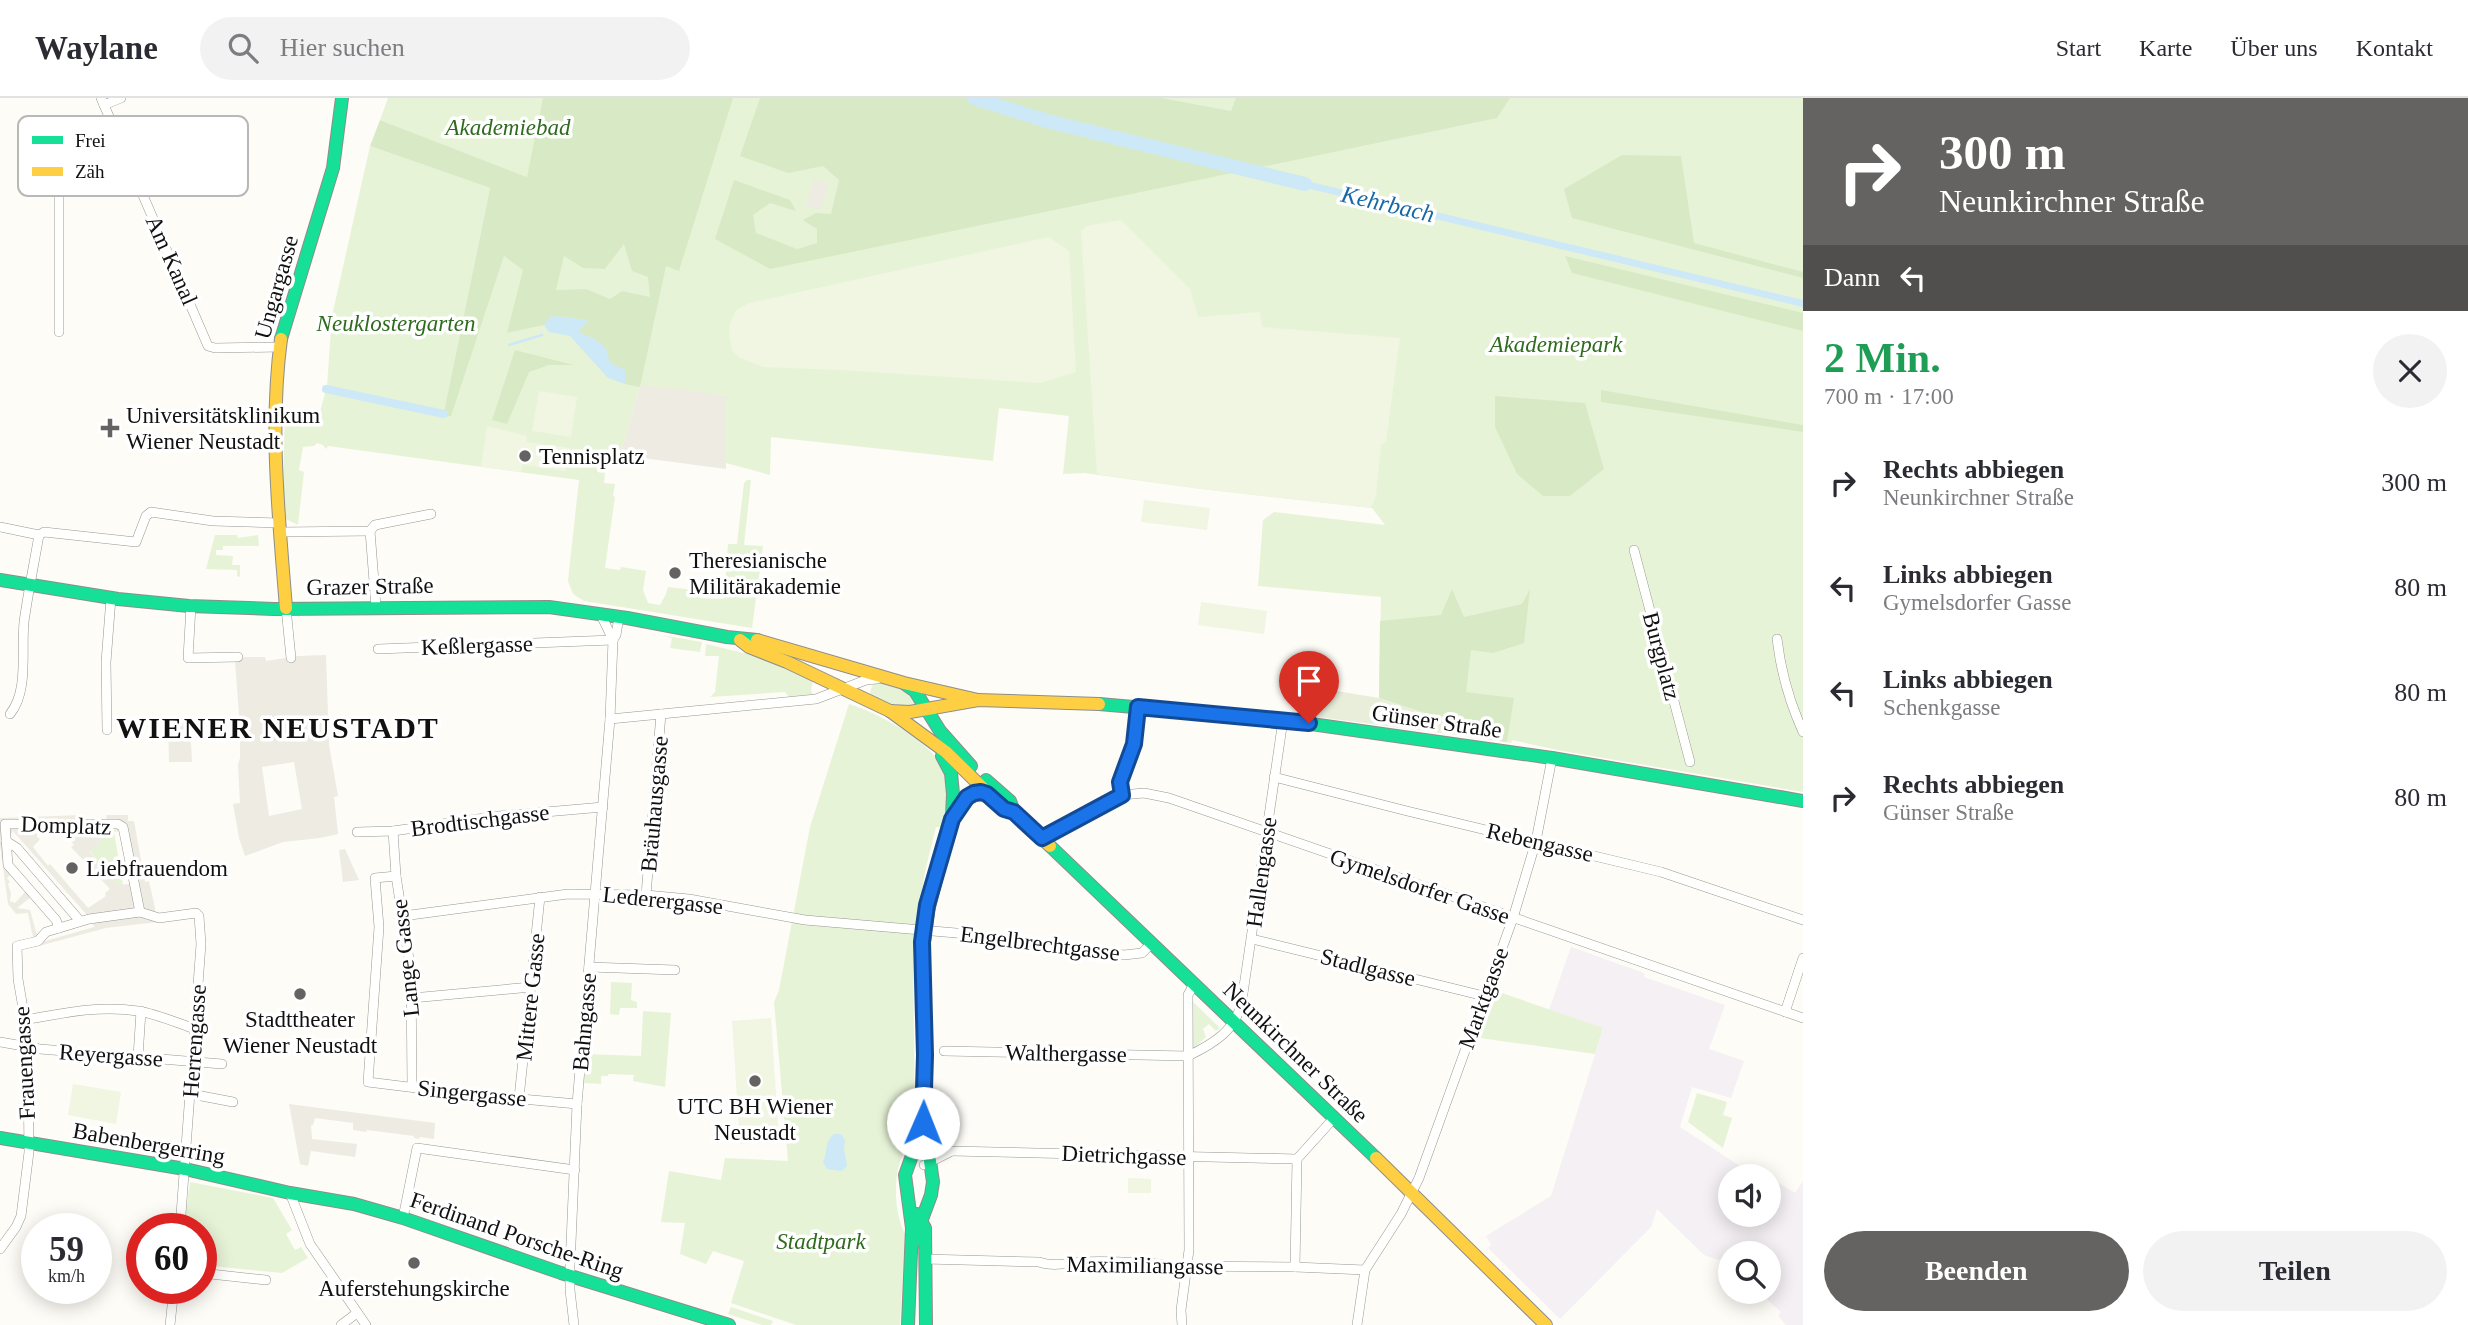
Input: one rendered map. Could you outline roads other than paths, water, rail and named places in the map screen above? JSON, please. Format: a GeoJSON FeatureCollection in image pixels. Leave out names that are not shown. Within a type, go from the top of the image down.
{"type":"FeatureCollection","features":[{"type":"Feature","properties":{"kind":"main road","name":"Ungargasse"},"geometry":{"type":"LineString","coordinates":[[286,608],[275,434],[280,347],[290,303],[333,168],[341,98]]}},
{"type":"Feature","properties":{"kind":"main road","name":"Grazer Straße"},"geometry":{"type":"LineString","coordinates":[[0,580],[111,598],[191,606],[529,606],[619,617],[740,640],[756,640],[904,684],[978,700]]}},
{"type":"Feature","properties":{"kind":"main road","name":"Grazer Straße"},"geometry":{"type":"LineString","coordinates":[[740,640],[749,648],[788,662],[890,711]]}},
{"type":"Feature","properties":{"kind":"main road"},"geometry":{"type":"LineString","coordinates":[[872,702],[870,692],[882,678]]}},
{"type":"Feature","properties":{"kind":"main road"},"geometry":{"type":"LineString","coordinates":[[904,684],[915,691],[940,730],[963,756],[970,772],[927,905],[922,966],[925,1055],[923,1123],[932,1191],[912,1246]]}},
{"type":"Feature","properties":{"kind":"main road"},"geometry":{"type":"LineString","coordinates":[[890,711],[910,712],[978,700]]}},
{"type":"Feature","properties":{"kind":"main road","name":"Günser Straße"},"geometry":{"type":"LineString","coordinates":[[978,700],[1138,707],[1283,720],[1552,758],[1803,801]]}},
{"type":"Feature","properties":{"kind":"main road"},"geometry":{"type":"LineString","coordinates":[[940,730],[942,712],[951,704]]}},
{"type":"Feature","properties":{"kind":"main road","name":"Neunkirchner Straße"},"geometry":{"type":"LineString","coordinates":[[890,711],[1010,801],[1014,812]]}},
{"type":"Feature","properties":{"kind":"main road"},"geometry":{"type":"LineString","coordinates":[[938,748],[954,781],[955,815]]}},
{"type":"Feature","properties":{"kind":"main road"},"geometry":{"type":"LineString","coordinates":[[954,781],[970,772]]}},
{"type":"Feature","properties":{"kind":"main road","name":"Neunkirchner Straße"},"geometry":{"type":"LineString","coordinates":[[970,772],[987,794],[1004,809],[1014,812],[1042,838],[1412,1193],[1537,1322]]}},
{"type":"Feature","properties":{"kind":"main road"},"geometry":{"type":"LineString","coordinates":[[955,815],[967,797],[974,793],[987,794]]}},
{"type":"Feature","properties":{"kind":"main road"},"geometry":{"type":"LineString","coordinates":[[908,1325],[912,1246],[911,1216],[905,1192],[906,1172],[923,1123]]}},
{"type":"Feature","properties":{"kind":"main road","name":"Babenbergerring"},"geometry":{"type":"LineString","coordinates":[[0,1138],[185,1169],[290,1193]]}},
{"type":"Feature","properties":{"kind":"main road"},"geometry":{"type":"LineString","coordinates":[[906,1172],[929,1161]]}},
{"type":"Feature","properties":{"kind":"main road"},"geometry":{"type":"LineString","coordinates":[[905,1192],[925,1228],[926,1325]]}},
{"type":"Feature","properties":{"kind":"main road","name":"Ferdinand Porsche-Ring"},"geometry":{"type":"LineString","coordinates":[[290,1193],[332,1199],[403,1218],[729,1325]]}},
{"type":"Feature","properties":{"kind":"street"},"geometry":{"type":"LineString","coordinates":[[102,102],[121,98]]}},
{"type":"Feature","properties":{"kind":"street"},"geometry":{"type":"LineString","coordinates":[[59,196],[59,332]]}},
{"type":"Feature","properties":{"kind":"street","name":"Am Kanal"},"geometry":{"type":"LineString","coordinates":[[144,196],[208,346],[280,347]]}},
{"type":"Feature","properties":{"kind":"street"},"geometry":{"type":"LineString","coordinates":[[0,527],[39,534],[44,532],[97,540],[136,542],[150,512],[280,528],[370,531]]}},
{"type":"Feature","properties":{"kind":"street"},"geometry":{"type":"LineString","coordinates":[[376,607],[370,531],[375,525],[431,514]]}},
{"type":"Feature","properties":{"kind":"street"},"geometry":{"type":"LineString","coordinates":[[10,714],[16,706],[21,685],[24,622],[39,534]]}},
{"type":"Feature","properties":{"kind":"street","name":"Burgplatz"},"geometry":{"type":"LineString","coordinates":[[1634,550],[1690,762]]}},
{"type":"Feature","properties":{"kind":"street"},"geometry":{"type":"LineString","coordinates":[[107,730],[106,662],[111,598]]}},
{"type":"Feature","properties":{"kind":"street"},"geometry":{"type":"LineString","coordinates":[[191,606],[188,657],[238,657]]}},
{"type":"Feature","properties":{"kind":"street","name":"Ungargasse"},"geometry":{"type":"LineString","coordinates":[[286,608],[291,658]]}},
{"type":"Feature","properties":{"kind":"street"},"geometry":{"type":"LineString","coordinates":[[601,615],[613,640]]}},
{"type":"Feature","properties":{"kind":"street","name":"Bahngasse"},"geometry":{"type":"LineString","coordinates":[[574,1325],[570,1275],[577,1104],[610,719],[613,640],[619,617]]}},
{"type":"Feature","properties":{"kind":"street"},"geometry":{"type":"LineString","coordinates":[[1777,639],[1781,672],[1790,703],[1803,732]]}},
{"type":"Feature","properties":{"kind":"street","name":"Keßlergasse"},"geometry":{"type":"LineString","coordinates":[[378,649],[613,640]]}},
{"type":"Feature","properties":{"kind":"street"},"geometry":{"type":"LineString","coordinates":[[820,677],[824,689],[822,697]]}},
{"type":"Feature","properties":{"kind":"street"},"geometry":{"type":"LineString","coordinates":[[610,719],[816,699],[866,680],[882,678]]}},
{"type":"Feature","properties":{"kind":"street"},"geometry":{"type":"LineString","coordinates":[[1122,795],[1120,782],[1134,744],[1138,707]]}},
{"type":"Feature","properties":{"kind":"street","name":"Bräuhausgasse"},"geometry":{"type":"LineString","coordinates":[[646,895],[661,714]]}},
{"type":"Feature","properties":{"kind":"street","name":"Hallengasse"},"geometry":{"type":"LineString","coordinates":[[1235,1023],[1240,1012],[1252,939],[1283,720]]}},
{"type":"Feature","properties":{"kind":"street","name":"Marktgasse"},"geometry":{"type":"LineString","coordinates":[[1365,1270],[1401,1214],[1423,1167],[1513,918],[1536,841],[1552,758]]}},
{"type":"Feature","properties":{"kind":"street","name":"Rebengasse"},"geometry":{"type":"LineString","coordinates":[[1274,777],[1619,861],[1681,878],[1803,920]]}},
{"type":"Feature","properties":{"kind":"street","name":"Gymelsdorfer Gasse"},"geometry":{"type":"LineString","coordinates":[[1042,838],[1122,795],[1144,793],[1169,798],[1803,1018]]}},
{"type":"Feature","properties":{"kind":"street","name":"Brodtischgasse"},"geometry":{"type":"LineString","coordinates":[[357,832],[393,831],[499,816],[603,807]]}},
{"type":"Feature","properties":{"kind":"street","name":"Domplatz"},"geometry":{"type":"LineString","coordinates":[[59,928],[56,920],[8,865],[5,824],[118,824],[123,827],[140,912]]}},
{"type":"Feature","properties":{"kind":"street","name":"Lange Gasse"},"geometry":{"type":"LineString","coordinates":[[393,831],[396,876],[411,972],[412,1086]]}},
{"type":"Feature","properties":{"kind":"street"},"geometry":{"type":"LineString","coordinates":[[6,842],[17,848],[80,921]]}},
{"type":"Feature","properties":{"kind":"street","name":"Singergasse"},"geometry":{"type":"LineString","coordinates":[[396,876],[375,878],[379,927],[368,1082],[577,1104]]}},
{"type":"Feature","properties":{"kind":"street","name":"Lederergasse"},"geometry":{"type":"LineString","coordinates":[[403,916],[540,897],[594,893],[689,899],[805,920],[924,930]]}},
{"type":"Feature","properties":{"kind":"street","name":"Mittere Gasse"},"geometry":{"type":"LineString","coordinates":[[519,1098],[540,897]]}},
{"type":"Feature","properties":{"kind":"street"},"geometry":{"type":"LineString","coordinates":[[59,928],[80,921],[140,912]]}},
{"type":"Feature","properties":{"kind":"street","name":"Herrengasse"},"geometry":{"type":"LineString","coordinates":[[140,912],[159,918],[198,914],[201,944],[181,1213]]}},
{"type":"Feature","properties":{"kind":"street","name":"Frauengasse"},"geometry":{"type":"LineString","coordinates":[[0,1250],[21,1216],[27,1176],[25,1020],[18,979],[17,946],[38,941],[46,932],[59,928]]}},
{"type":"Feature","properties":{"kind":"street","name":"Engelbrechtgasse"},"geometry":{"type":"LineString","coordinates":[[924,930],[1124,955],[1142,953],[1152,943]]}},
{"type":"Feature","properties":{"kind":"street","name":"Stadlgasse"},"geometry":{"type":"LineString","coordinates":[[1252,939],[1484,996]]}},
{"type":"Feature","properties":{"kind":"street"},"geometry":{"type":"LineString","coordinates":[[1785,1012],[1803,958]]}},
{"type":"Feature","properties":{"kind":"street"},"geometry":{"type":"LineString","coordinates":[[589,967],[675,970]]}},
{"type":"Feature","properties":{"kind":"street"},"geometry":{"type":"LineString","coordinates":[[1182,1325],[1181,1310],[1189,1250],[1188,995],[1194,984]]}},
{"type":"Feature","properties":{"kind":"street"},"geometry":{"type":"LineString","coordinates":[[412,998],[531,987]]}},
{"type":"Feature","properties":{"kind":"street"},"geometry":{"type":"LineString","coordinates":[[25,1020],[83,1009],[141,1011],[195,1029]]}},
{"type":"Feature","properties":{"kind":"street"},"geometry":{"type":"LineString","coordinates":[[138,1057],[141,1011]]}},
{"type":"Feature","properties":{"kind":"street"},"geometry":{"type":"LineString","coordinates":[[1188,1056],[1235,1023]]}},
{"type":"Feature","properties":{"kind":"street","name":"Reyergasse"},"geometry":{"type":"LineString","coordinates":[[0,1042],[40,1049],[222,1064]]}},
{"type":"Feature","properties":{"kind":"street","name":"Walthergasse"},"geometry":{"type":"LineString","coordinates":[[944,1051],[1188,1056]]}},
{"type":"Feature","properties":{"kind":"street"},"geometry":{"type":"LineString","coordinates":[[191,1094],[233,1101]]}},
{"type":"Feature","properties":{"kind":"street"},"geometry":{"type":"LineString","coordinates":[[1295,1267],[1297,1159],[1334,1118]]}},
{"type":"Feature","properties":{"kind":"street"},"geometry":{"type":"LineString","coordinates":[[403,1218],[417,1148],[575,1170]]}},
{"type":"Feature","properties":{"kind":"street","name":"Dietrichgasse"},"geometry":{"type":"LineString","coordinates":[[929,1161],[952,1151],[1297,1159]]}},
{"type":"Feature","properties":{"kind":"street"},"geometry":{"type":"LineString","coordinates":[[290,1193],[310,1244],[366,1325]]}},
{"type":"Feature","properties":{"kind":"street","name":"Maximiliangasse"},"geometry":{"type":"LineString","coordinates":[[925,1259],[1365,1270]]}},
{"type":"Feature","properties":{"kind":"street"},"geometry":{"type":"LineString","coordinates":[[1357,1325],[1365,1270]]}},
{"type":"Feature","properties":{"kind":"street"},"geometry":{"type":"LineString","coordinates":[[217,1275],[266,1280]]}},
{"type":"Feature","properties":{"kind":"street"},"geometry":{"type":"LineString","coordinates":[[170,1325],[172,1304]]}},
{"type":"Feature","properties":{"kind":"street"},"geometry":{"type":"LineString","coordinates":[[341,1325],[357,1312]]}},
{"type":"Feature","properties":{"kind":"water"},"geometry":{"type":"Polygon","coordinates":[[[1294,178],[1803,300],[1803,307],[1277,181],[1294,178]]]}},
{"type":"Feature","properties":{"kind":"water"},"geometry":{"type":"Polygon","coordinates":[[[552,316],[588,320],[578,332],[595,339],[606,350],[609,362],[625,370],[625,384],[608,378],[570,336],[549,332],[544,325],[552,316]]]}},
{"type":"Feature","properties":{"kind":"water"},"geometry":{"type":"Polygon","coordinates":[[[834,1134],[841,1134],[845,1140],[847,1166],[842,1171],[827,1169],[823,1162],[829,1140],[834,1134]]]}},
{"type":"Feature","properties":{"kind":"waterway","name":"Kehrbach"},"geometry":{"type":"LineString","coordinates":[[974,98],[1047,121],[1305,184]]}},
{"type":"Feature","properties":{"kind":"waterway"},"geometry":{"type":"LineString","coordinates":[[509,345],[542,335]]}},
{"type":"Feature","properties":{"kind":"waterway"},"geometry":{"type":"LineString","coordinates":[[326,389],[444,414]]}},
{"type":"Feature","properties":{"kind":"place","name":"Universitätsklinikum Wiener Neustadt"},"geometry":{"type":"Point","coordinates":[110,428]}},
{"type":"Feature","properties":{"kind":"place","name":"Tennisplatz"},"geometry":{"type":"Point","coordinates":[525,456]}},
{"type":"Feature","properties":{"kind":"place","name":"Theresianische Militärakademie"},"geometry":{"type":"Point","coordinates":[675,573]}},
{"type":"Feature","properties":{"kind":"place","name":"Liebfrauendom"},"geometry":{"type":"Point","coordinates":[72,868]}},
{"type":"Feature","properties":{"kind":"place","name":"Stadttheater Wiener Neustadt"},"geometry":{"type":"Point","coordinates":[300,994]}},
{"type":"Feature","properties":{"kind":"place","name":"UTC BH Wiener Neustadt"},"geometry":{"type":"Point","coordinates":[755,1081]}},
{"type":"Feature","properties":{"kind":"place","name":"Auferstehungskirche"},"geometry":{"type":"Point","coordinates":[414,1263]}},
{"type":"Feature","properties":{"kind":"district","name":"WIENER NEUSTADT"},"geometry":{"type":"Point","coordinates":[278,728]}},
{"type":"Feature","properties":{"kind":"park label","name":"Akademiebad"},"geometry":{"type":"Point","coordinates":[508,127]}},
{"type":"Feature","properties":{"kind":"park label","name":"Neuklostergarten"},"geometry":{"type":"Point","coordinates":[396,323]}},
{"type":"Feature","properties":{"kind":"park label","name":"Akademiepark"},"geometry":{"type":"Point","coordinates":[1556,344]}},
{"type":"Feature","properties":{"kind":"park label","name":"Stadtpark"},"geometry":{"type":"Point","coordinates":[821,1241]}}]}
